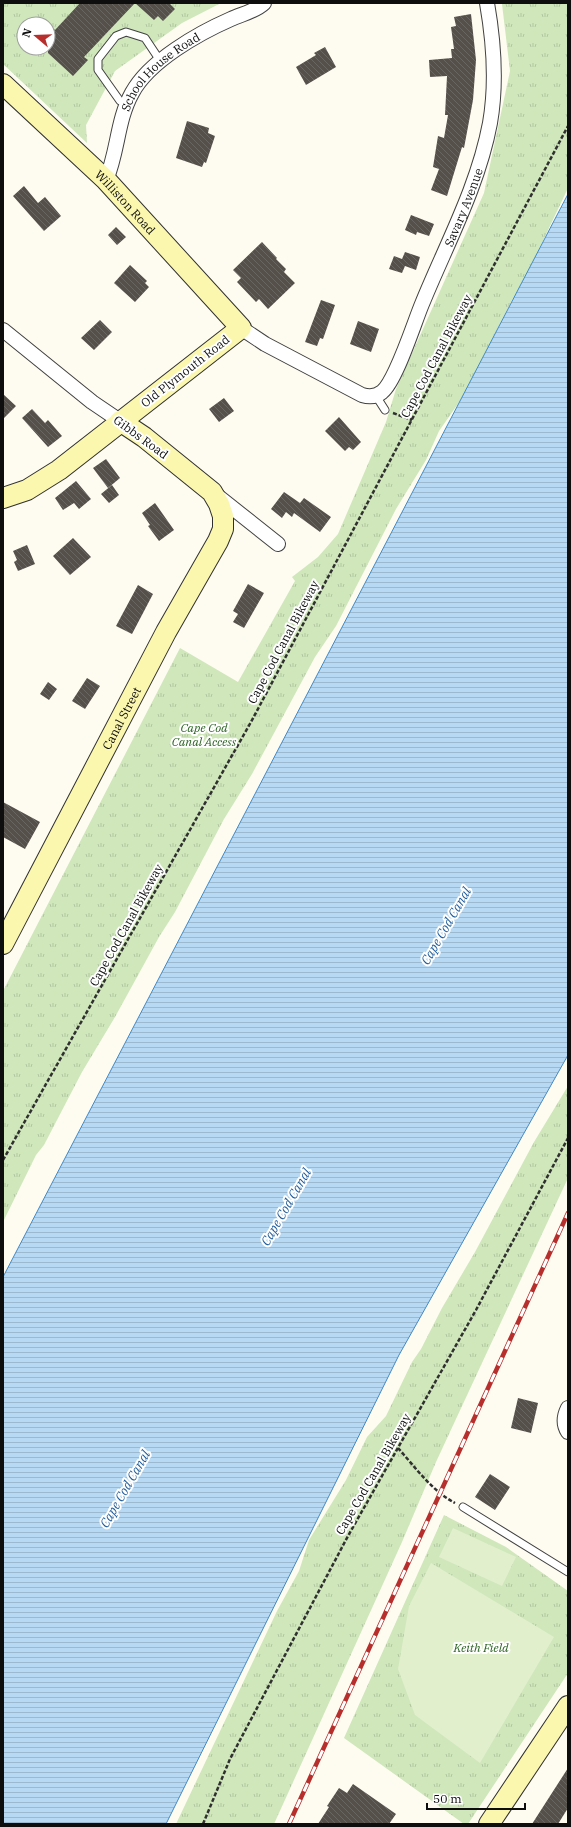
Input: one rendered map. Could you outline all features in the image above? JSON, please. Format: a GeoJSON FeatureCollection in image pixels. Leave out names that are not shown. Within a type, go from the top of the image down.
{"type":"FeatureCollection","features":[{"type":"Feature","properties":{"kind":"street","name":"School House Road"},"geometry":{"type":"LineString","coordinates":[[106,180],[114,158],[126,103],[144,77],[175,50],[200,35],[264,3]]}},
{"type":"Feature","properties":{"kind":"street","name":"Savary Avenue"},"geometry":{"type":"LineString","coordinates":[[376,396],[387,386],[400,361],[422,304],[462,211],[484,146],[491,116],[495,82],[493,43],[487,3]]}},
{"type":"Feature","properties":{"kind":"street","name":"Williston Road"},"geometry":{"type":"LineString","coordinates":[[3,84],[106,180],[241,328]]}},
{"type":"Feature","properties":{"kind":"street","name":"Old Plymouth Road"},"geometry":{"type":"LineString","coordinates":[[3,498],[27,490],[43,481],[241,328],[265,344],[362,395],[369,397],[376,396]]}},
{"type":"Feature","properties":{"kind":"street","name":"Gibbs Road"},"geometry":{"type":"LineString","coordinates":[[3,330],[92,402],[144,437],[278,544]]}},
{"type":"Feature","properties":{"kind":"street","name":"Canal Street"},"geometry":{"type":"LineString","coordinates":[[3,944],[166,632],[218,541],[223,529],[223,516],[219,504],[212,492]]}},
{"type":"Feature","properties":{"kind":"street"},"geometry":{"type":"LineString","coordinates":[[568,1408],[564,1422],[568,1432]]}},
{"type":"Feature","properties":{"kind":"street"},"geometry":{"type":"LineString","coordinates":[[489,1824],[568,1706]]}},
{"type":"Feature","properties":{"kind":"lane"},"geometry":{"type":"LineString","coordinates":[[126,103],[120,101],[98,70],[98,59],[116,36],[126,32],[145,38],[160,62]]}},
{"type":"Feature","properties":{"kind":"lane"},"geometry":{"type":"LineString","coordinates":[[376,396],[385,410]]}},
{"type":"Feature","properties":{"kind":"lane"},"geometry":{"type":"LineString","coordinates":[[463,1507],[568,1572]]}},
{"type":"Feature","properties":{"kind":"path","name":"Cape Cod Canal Bikeway"},"geometry":{"type":"LineString","coordinates":[[3,1160],[251,722],[568,126]]}},
{"type":"Feature","properties":{"kind":"path"},"geometry":{"type":"LineString","coordinates":[[385,410],[412,420]]}},
{"type":"Feature","properties":{"kind":"path","name":"Cape Cod Canal Bikeway"},"geometry":{"type":"LineString","coordinates":[[203,1824],[230,1759],[348,1536],[476,1310],[568,1138]]}},
{"type":"Feature","properties":{"kind":"path"},"geometry":{"type":"LineString","coordinates":[[398,1448],[429,1483],[447,1499],[463,1507]]}},
{"type":"Feature","properties":{"kind":"green space"},"geometry":{"type":"Polygon","coordinates":[[[3,3],[221,3],[182,23],[115,71],[86,125],[87,143],[3,64],[3,3]]]}},
{"type":"Feature","properties":{"kind":"green space","name":"Cape Cod Canal Access"},"geometry":{"type":"Polygon","coordinates":[[[568,3],[568,188],[523,283],[512,300],[460,401],[439,431],[426,460],[396,509],[336,626],[315,657],[252,774],[224,819],[175,912],[159,937],[115,1017],[82,1072],[44,1145],[36,1155],[3,1222],[3,991],[180,648],[238,682],[295,581],[292,577],[318,557],[338,534],[386,422],[396,389],[484,193],[510,71],[502,4],[568,3]]]}},
{"type":"Feature","properties":{"kind":"green space"},"geometry":{"type":"Polygon","coordinates":[[[568,1086],[568,1178],[436,1462],[402,1542],[274,1824],[176,1824],[277,1611],[299,1571],[309,1540],[346,1480],[367,1437],[386,1416],[412,1362],[421,1349],[442,1308],[475,1252],[534,1142],[568,1086]]]}},
{"type":"Feature","properties":{"kind":"green space","name":"Keith Field"},"geometry":{"type":"Polygon","coordinates":[[[444,1515],[506,1547],[568,1591],[568,1673],[468,1824],[464,1824],[344,1738],[444,1515]]]}},
{"type":"Feature","properties":{"kind":"green space"},"geometry":{"type":"Polygon","coordinates":[[[453,1528],[516,1557],[502,1586],[439,1557],[453,1528]]]}},
{"type":"Feature","properties":{"kind":"green space"},"geometry":{"type":"Polygon","coordinates":[[[431,1563],[554,1637],[480,1763],[415,1715],[398,1669],[409,1606],[431,1563]]]}},
{"type":"Feature","properties":{"kind":"water","name":"Cape Cod Canal"},"geometry":{"type":"Polygon","coordinates":[[[568,194],[568,1055],[399,1355],[166,1824],[3,1824],[3,1277],[568,194]]]}},
{"type":"Feature","properties":{"kind":"building"},"geometry":{"type":"Polygon","coordinates":[[[80,3],[135,3],[84,57],[88,60],[73,76],[51,56],[56,56],[56,29],[80,3]]]}},
{"type":"Feature","properties":{"kind":"building"},"geometry":{"type":"Polygon","coordinates":[[[135,3],[169,3],[175,9],[163,21],[158,16],[154,20],[135,3]]]}},
{"type":"Feature","properties":{"kind":"building"},"geometry":{"type":"Polygon","coordinates":[[[471,14],[476,60],[473,100],[464,148],[462,147],[447,196],[431,190],[439,169],[433,167],[438,136],[444,138],[448,115],[445,115],[447,76],[430,77],[429,60],[452,58],[451,49],[454,49],[451,27],[456,26],[454,17],[471,14]]]}},
{"type":"Feature","properties":{"kind":"building"},"geometry":{"type":"Polygon","coordinates":[[[325,47],[336,67],[306,85],[296,67],[316,55],[314,53],[325,47]]]}},
{"type":"Feature","properties":{"kind":"building"},"geometry":{"type":"Polygon","coordinates":[[[187,121],[209,128],[208,133],[215,136],[206,163],[204,162],[202,167],[176,158],[187,121]]]}},
{"type":"Feature","properties":{"kind":"building"},"geometry":{"type":"Polygon","coordinates":[[[24,186],[38,203],[45,197],[61,216],[44,231],[13,196],[24,186]]]}},
{"type":"Feature","properties":{"kind":"building"},"geometry":{"type":"Polygon","coordinates":[[[411,215],[434,224],[429,236],[417,232],[416,235],[405,230],[411,215]]]}},
{"type":"Feature","properties":{"kind":"building"},"geometry":{"type":"Polygon","coordinates":[[[116,227],[126,237],[117,245],[108,235],[116,227]]]}},
{"type":"Feature","properties":{"kind":"building"},"geometry":{"type":"Polygon","coordinates":[[[262,242],[286,269],[284,272],[295,283],[268,309],[259,299],[256,302],[237,282],[241,278],[233,270],[262,242]]]}},
{"type":"Feature","properties":{"kind":"building"},"geometry":{"type":"Polygon","coordinates":[[[405,252],[420,257],[416,270],[405,266],[402,273],[389,269],[394,256],[402,259],[405,252]]]}},
{"type":"Feature","properties":{"kind":"building"},"geometry":{"type":"Polygon","coordinates":[[[130,265],[147,281],[145,283],[149,287],[135,302],[114,283],[130,265]]]}},
{"type":"Feature","properties":{"kind":"building"},"geometry":{"type":"Polygon","coordinates":[[[321,300],[335,305],[323,339],[320,338],[317,346],[305,342],[321,300]]]}},
{"type":"Feature","properties":{"kind":"building"},"geometry":{"type":"Polygon","coordinates":[[[100,320],[112,332],[94,350],[81,338],[100,320]]]}},
{"type":"Feature","properties":{"kind":"building"},"geometry":{"type":"Polygon","coordinates":[[[358,321],[379,329],[371,352],[350,344],[358,321]]]}},
{"type":"Feature","properties":{"kind":"building"},"geometry":{"type":"Polygon","coordinates":[[[3,394],[16,406],[3,419],[3,394]]]}},
{"type":"Feature","properties":{"kind":"building"},"geometry":{"type":"Polygon","coordinates":[[[224,398],[234,411],[219,422],[209,409],[224,398]]]}},
{"type":"Feature","properties":{"kind":"building"},"geometry":{"type":"Polygon","coordinates":[[[32,409],[45,423],[48,420],[62,436],[48,447],[22,418],[32,409]]]}},
{"type":"Feature","properties":{"kind":"building"},"geometry":{"type":"Polygon","coordinates":[[[339,417],[361,442],[353,450],[349,447],[345,451],[325,431],[339,417]]]}},
{"type":"Feature","properties":{"kind":"building"},"geometry":{"type":"Polygon","coordinates":[[[106,459],[120,478],[108,488],[93,468],[106,459]]]}},
{"type":"Feature","properties":{"kind":"building"},"geometry":{"type":"Polygon","coordinates":[[[76,481],[91,499],[79,509],[74,503],[63,510],[55,498],[76,481]]]}},
{"type":"Feature","properties":{"kind":"building"},"geometry":{"type":"Polygon","coordinates":[[[112,485],[119,495],[109,503],[101,494],[112,485]]]}},
{"type":"Feature","properties":{"kind":"building"},"geometry":{"type":"Polygon","coordinates":[[[284,492],[300,503],[304,498],[331,517],[320,532],[294,513],[292,517],[286,512],[282,518],[271,509],[284,492]]]}},
{"type":"Feature","properties":{"kind":"building"},"geometry":{"type":"Polygon","coordinates":[[[155,503],[174,530],[159,541],[148,526],[150,525],[142,513],[155,503]]]}},
{"type":"Feature","properties":{"kind":"building"},"geometry":{"type":"Polygon","coordinates":[[[73,538],[91,557],[70,575],[53,556],[73,538]]]}},
{"type":"Feature","properties":{"kind":"building"},"geometry":{"type":"Polygon","coordinates":[[[27,545],[35,564],[18,571],[14,562],[17,560],[13,551],[27,545]]]}},
{"type":"Feature","properties":{"kind":"building"},"geometry":{"type":"Polygon","coordinates":[[[248,584],[264,593],[244,628],[233,622],[238,614],[233,611],[248,584]]]}},
{"type":"Feature","properties":{"kind":"building"},"geometry":{"type":"Polygon","coordinates":[[[138,585],[153,594],[132,634],[116,626],[138,585]]]}},
{"type":"Feature","properties":{"kind":"building"},"geometry":{"type":"Polygon","coordinates":[[[87,678],[100,686],[85,709],[72,701],[87,678]]]}},
{"type":"Feature","properties":{"kind":"building"},"geometry":{"type":"Polygon","coordinates":[[[48,682],[57,689],[49,700],[40,694],[48,682]]]}},
{"type":"Feature","properties":{"kind":"building"},"geometry":{"type":"Polygon","coordinates":[[[3,802],[40,822],[25,849],[3,837],[3,802]]]}},
{"type":"Feature","properties":{"kind":"building"},"geometry":{"type":"Polygon","coordinates":[[[518,1398],[538,1403],[531,1433],[511,1428],[518,1398]]]}},
{"type":"Feature","properties":{"kind":"building"},"geometry":{"type":"Polygon","coordinates":[[[490,1474],[510,1487],[495,1510],[475,1497],[490,1474]]]}},
{"type":"Feature","properties":{"kind":"building"},"geometry":{"type":"Polygon","coordinates":[[[568,1768],[568,1808],[558,1824],[532,1824],[568,1768]]]}},
{"type":"Feature","properties":{"kind":"building"},"geometry":{"type":"Polygon","coordinates":[[[353,1784],[396,1814],[389,1824],[318,1824],[329,1807],[327,1806],[339,1788],[347,1793],[353,1784]]]}},
{"type":"Feature","properties":{"kind":"railway"},"geometry":{"type":"LineString","coordinates":[[289,1824],[568,1213]]}}]}
